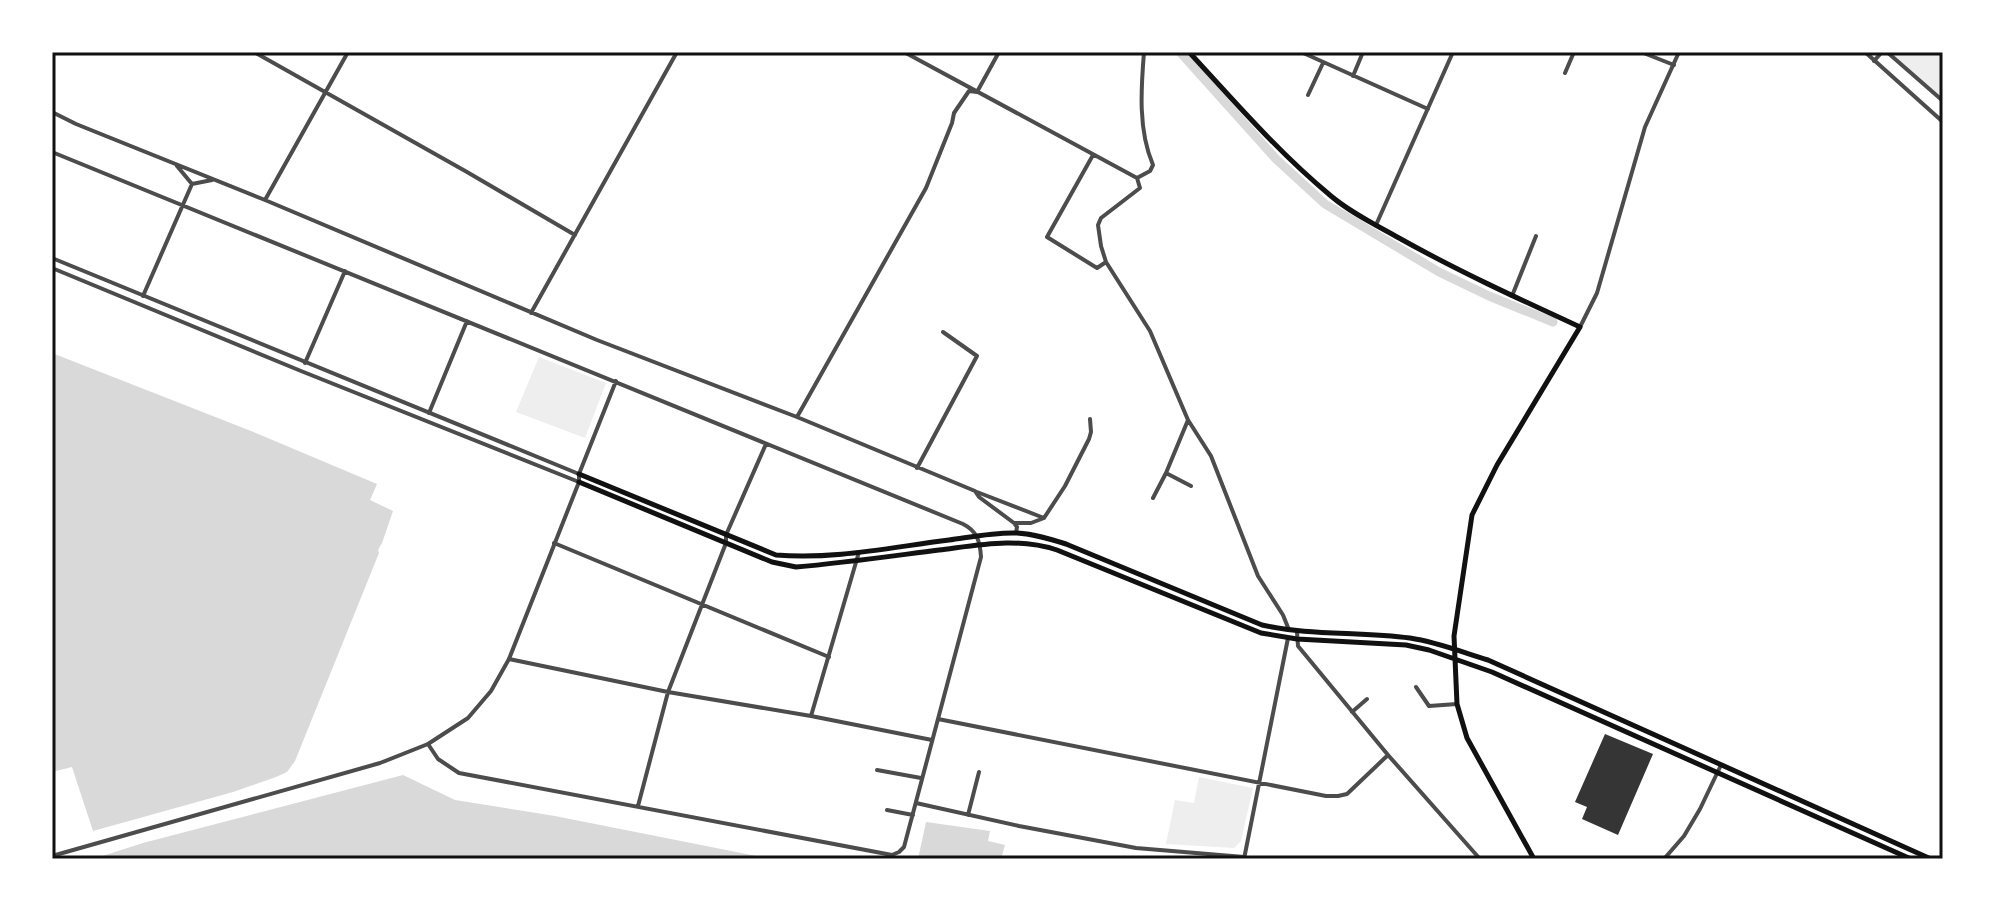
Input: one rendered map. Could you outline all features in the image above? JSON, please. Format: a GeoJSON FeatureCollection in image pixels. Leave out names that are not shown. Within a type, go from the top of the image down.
{"type":"FeatureCollection","features":[{"type":"Feature","properties":{"kind":"main road"},"geometry":{"type":"LineString","coordinates":[[1189,52],[1262,131],[1333,198],[1469,276],[1580,327],[1497,465],[1472,515],[1453,649],[1457,704],[1467,738],[1534,859]]}},
{"type":"Feature","properties":{"kind":"main road"},"geometry":{"type":"LineString","coordinates":[[579,474],[776,555],[799,557],[859,552],[1016,533],[1043,537],[1297,639],[1406,645],[1492,672],[1911,859]]}},
{"type":"Feature","properties":{"kind":"main road"},"geometry":{"type":"LineString","coordinates":[[579,482],[772,562],[796,567],[980,545],[1043,545],[1261,633],[1288,635],[1297,632],[1431,642],[1488,660],[1931,859]]}},
{"type":"Feature","properties":{"kind":"street"},"geometry":{"type":"LineString","coordinates":[[254,52],[575,235]]}},
{"type":"Feature","properties":{"kind":"street"},"geometry":{"type":"LineString","coordinates":[[265,200],[348,52]]}},
{"type":"Feature","properties":{"kind":"street"},"geometry":{"type":"LineString","coordinates":[[531,313],[677,52]]}},
{"type":"Feature","properties":{"kind":"street"},"geometry":{"type":"LineString","coordinates":[[904,52],[1137,178],[1140,188],[1101,218],[1098,225],[1106,262],[1150,331],[1188,420],[1211,456],[1258,576],[1283,615],[1288,635],[1244,858],[1136,848],[916,803]]}},
{"type":"Feature","properties":{"kind":"street"},"geometry":{"type":"LineString","coordinates":[[977,92],[999,52]]}},
{"type":"Feature","properties":{"kind":"street"},"geometry":{"type":"LineString","coordinates":[[1137,178],[1150,171],[1153,165],[1147,152],[1142,107],[1144,52]]}},
{"type":"Feature","properties":{"kind":"street"},"geometry":{"type":"LineString","coordinates":[[1301,52],[1428,109]]}},
{"type":"Feature","properties":{"kind":"street"},"geometry":{"type":"LineString","coordinates":[[1353,76],[1363,52]]}},
{"type":"Feature","properties":{"kind":"street"},"geometry":{"type":"LineString","coordinates":[[1376,225],[1453,52]]}},
{"type":"Feature","properties":{"kind":"street"},"geometry":{"type":"LineString","coordinates":[[1565,73],[1574,52]]}},
{"type":"Feature","properties":{"kind":"street"},"geometry":{"type":"LineString","coordinates":[[1641,52],[1674,65]]}},
{"type":"Feature","properties":{"kind":"street"},"geometry":{"type":"LineString","coordinates":[[1580,327],[1597,293],[1645,127],[1679,52]]}},
{"type":"Feature","properties":{"kind":"street"},"geometry":{"type":"LineString","coordinates":[[1865,52],[1943,122]]}},
{"type":"Feature","properties":{"kind":"street"},"geometry":{"type":"LineString","coordinates":[[1874,61],[1885,52],[1943,101]]}},
{"type":"Feature","properties":{"kind":"street"},"geometry":{"type":"LineString","coordinates":[[1308,95],[1323,63]]}},
{"type":"Feature","properties":{"kind":"street"},"geometry":{"type":"LineString","coordinates":[[797,417],[926,188],[954,113],[969,91],[977,92]]}},
{"type":"Feature","properties":{"kind":"street"},"geometry":{"type":"LineString","coordinates":[[52,112],[531,313],[1044,518]]}},
{"type":"Feature","properties":{"kind":"street"},"geometry":{"type":"LineString","coordinates":[[52,152],[963,524],[972,528],[977,536],[981,557],[913,815],[904,847],[892,855],[459,773],[438,759],[428,744]]}},
{"type":"Feature","properties":{"kind":"street"},"geometry":{"type":"LineString","coordinates":[[1093,155],[1047,237],[1097,268],[1106,262]]}},
{"type":"Feature","properties":{"kind":"street"},"geometry":{"type":"LineString","coordinates":[[176,164],[192,184]]}},
{"type":"Feature","properties":{"kind":"street"},"geometry":{"type":"LineString","coordinates":[[192,184],[214,180]]}},
{"type":"Feature","properties":{"kind":"street"},"geometry":{"type":"LineString","coordinates":[[143,296],[192,184]]}},
{"type":"Feature","properties":{"kind":"street"},"geometry":{"type":"LineString","coordinates":[[1512,296],[1536,236]]}},
{"type":"Feature","properties":{"kind":"street"},"geometry":{"type":"LineString","coordinates":[[52,258],[579,474]]}},
{"type":"Feature","properties":{"kind":"street"},"geometry":{"type":"LineString","coordinates":[[52,268],[579,482]]}},
{"type":"Feature","properties":{"kind":"street"},"geometry":{"type":"LineString","coordinates":[[305,363],[345,271]]}},
{"type":"Feature","properties":{"kind":"street"},"geometry":{"type":"LineString","coordinates":[[429,413],[467,321]]}},
{"type":"Feature","properties":{"kind":"street"},"geometry":{"type":"LineString","coordinates":[[917,468],[977,356],[943,332]]}},
{"type":"Feature","properties":{"kind":"street"},"geometry":{"type":"LineString","coordinates":[[52,856],[380,763],[428,744],[468,718],[491,691],[509,659],[616,381]]}},
{"type":"Feature","properties":{"kind":"street"},"geometry":{"type":"LineString","coordinates":[[1014,523],[1031,523],[1044,518],[1065,486],[1089,439],[1090,419]]}},
{"type":"Feature","properties":{"kind":"street"},"geometry":{"type":"LineString","coordinates":[[1153,498],[1188,420]]}},
{"type":"Feature","properties":{"kind":"street"},"geometry":{"type":"LineString","coordinates":[[638,807],[668,692],[726,543],[726,535],[766,444]]}},
{"type":"Feature","properties":{"kind":"street"},"geometry":{"type":"LineString","coordinates":[[1166,473],[1191,486]]}},
{"type":"Feature","properties":{"kind":"street"},"geometry":{"type":"LineString","coordinates":[[975,491],[1014,523],[1016,533]]}},
{"type":"Feature","properties":{"kind":"street"},"geometry":{"type":"LineString","coordinates":[[554,543],[829,657]]}},
{"type":"Feature","properties":{"kind":"street"},"geometry":{"type":"LineString","coordinates":[[811,716],[859,552]]}},
{"type":"Feature","properties":{"kind":"street"},"geometry":{"type":"LineString","coordinates":[[1297,632],[1298,646],[1480,859]]}},
{"type":"Feature","properties":{"kind":"street"},"geometry":{"type":"LineString","coordinates":[[509,659],[668,692],[932,740]]}},
{"type":"Feature","properties":{"kind":"street"},"geometry":{"type":"LineString","coordinates":[[1416,687],[1429,706],[1457,704]]}},
{"type":"Feature","properties":{"kind":"street"},"geometry":{"type":"LineString","coordinates":[[1352,712],[1367,699]]}},
{"type":"Feature","properties":{"kind":"street"},"geometry":{"type":"LineString","coordinates":[[938,719],[1338,796],[1347,794],[1388,755]]}},
{"type":"Feature","properties":{"kind":"street"},"geometry":{"type":"LineString","coordinates":[[1664,859],[1684,836],[1721,765]]}},
{"type":"Feature","properties":{"kind":"street"},"geometry":{"type":"LineString","coordinates":[[877,770],[922,779]]}},
{"type":"Feature","properties":{"kind":"street"},"geometry":{"type":"LineString","coordinates":[[968,815],[979,772]]}},
{"type":"Feature","properties":{"kind":"street"},"geometry":{"type":"LineString","coordinates":[[887,810],[913,815]]}},
{"type":"Feature","properties":{"kind":"shaded area"},"geometry":{"type":"Polygon","coordinates":[[[1887,52],[1943,52],[1943,98],[1887,52]]]}},
{"type":"Feature","properties":{"kind":"shaded area"},"geometry":{"type":"Polygon","coordinates":[[[52,353],[377,484],[370,500],[393,511],[295,761],[287,772],[233,792],[93,831],[72,767],[52,772],[52,353]]]}},
{"type":"Feature","properties":{"kind":"shaded area"},"geometry":{"type":"Polygon","coordinates":[[[539,357],[606,383],[585,438],[516,412],[539,357]]]}},
{"type":"Feature","properties":{"kind":"shaded area"},"geometry":{"type":"Polygon","coordinates":[[[403,775],[455,800],[555,816],[771,859],[93,859],[403,775]]]}},
{"type":"Feature","properties":{"kind":"shaded area"},"geometry":{"type":"Polygon","coordinates":[[[1199,777],[1253,788],[1241,841],[1234,848],[1166,844],[1175,800],[1194,803],[1199,777]]]}},
{"type":"Feature","properties":{"kind":"shaded area"},"geometry":{"type":"Polygon","coordinates":[[[926,822],[990,831],[988,841],[1005,845],[1001,859],[918,859],[926,822]]]}},
{"type":"Feature","properties":{"kind":"building"},"geometry":{"type":"Polygon","coordinates":[[[1605,734],[1653,754],[1618,835],[1582,819],[1587,807],[1575,802],[1605,734]]]}},
{"type":"Feature","properties":{"kind":"waterway"},"geometry":{"type":"LineString","coordinates":[[1180,52],[1276,159],[1325,204],[1439,272],[1553,322]]}}]}
